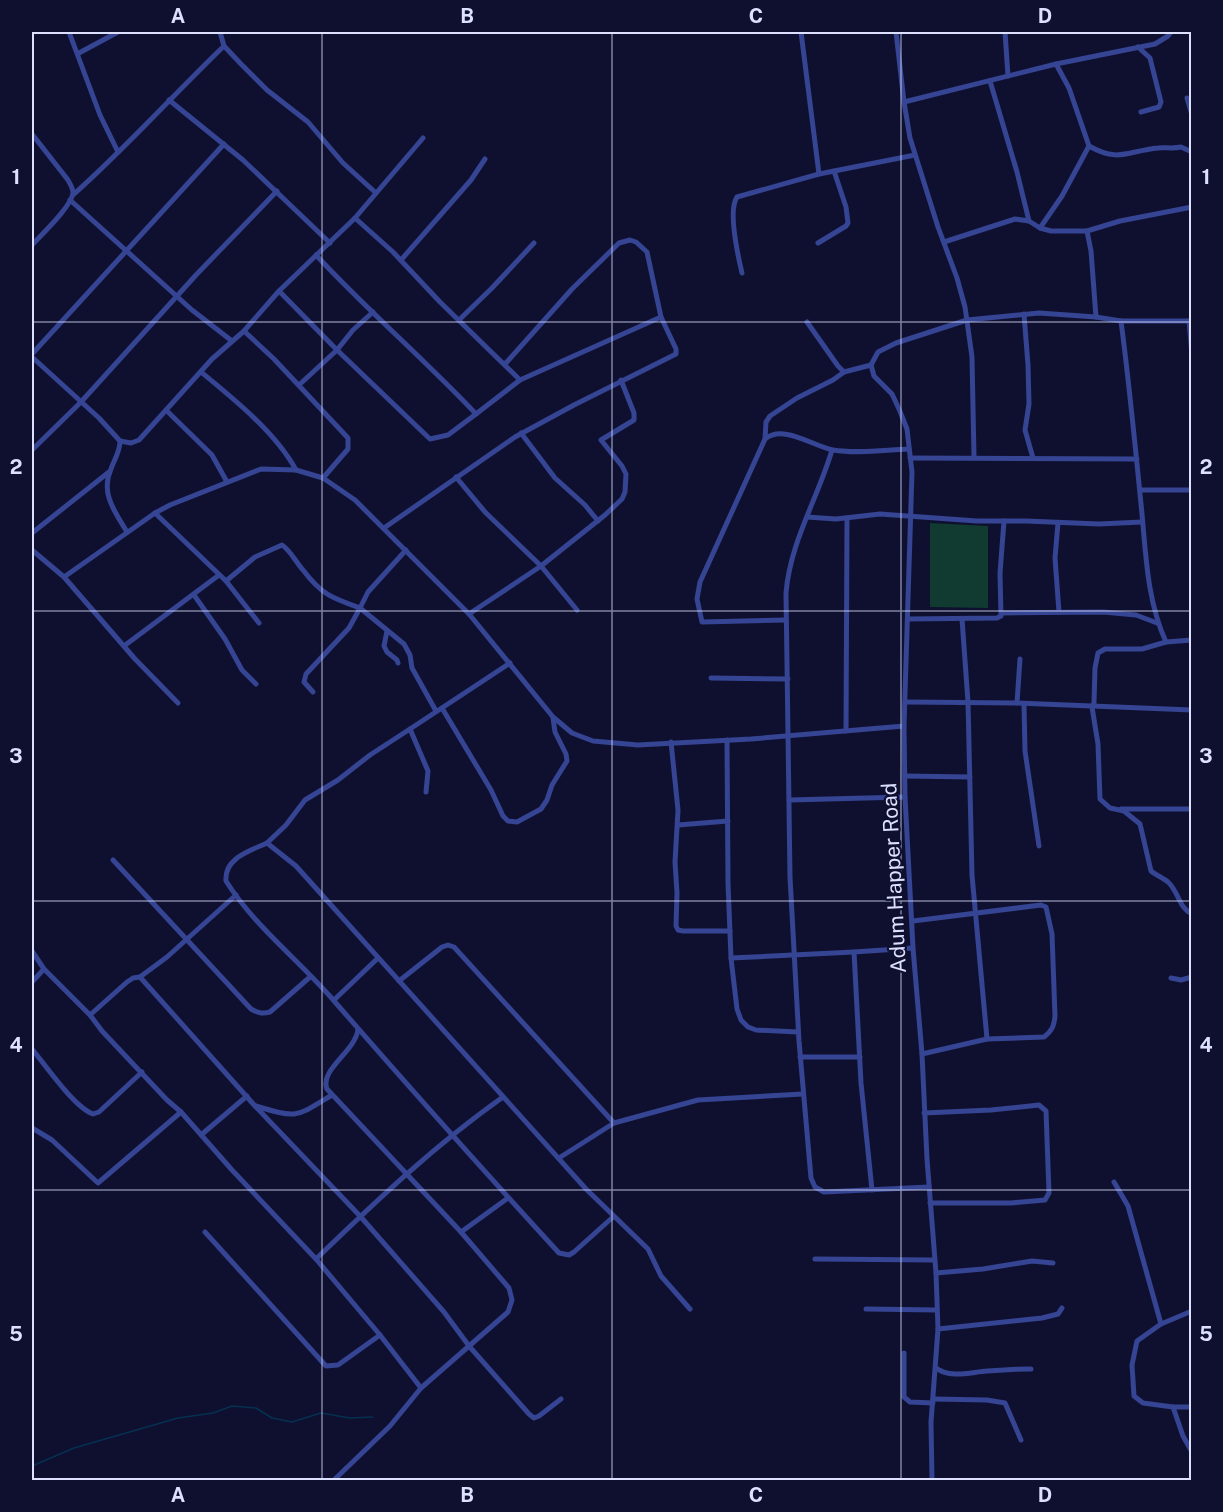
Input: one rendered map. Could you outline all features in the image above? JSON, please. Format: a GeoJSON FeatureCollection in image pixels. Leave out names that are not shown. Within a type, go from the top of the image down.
{"type":"FeatureCollection","features":[{"type":"Feature","properties":{"kind":"street"},"geometry":{"type":"LineString","coordinates":[[69,32],[79,53],[100,115],[118,152]]}},
{"type":"Feature","properties":{"kind":"street"},"geometry":{"type":"LineString","coordinates":[[79,53],[118,32]]}},
{"type":"Feature","properties":{"kind":"street"},"geometry":{"type":"LineString","coordinates":[[220,32],[224,46],[267,90],[308,122],[343,163],[376,193]]}},
{"type":"Feature","properties":{"kind":"street"},"geometry":{"type":"LineString","coordinates":[[801,32],[819,174]]}},
{"type":"Feature","properties":{"kind":"street"},"geometry":{"type":"LineString","coordinates":[[896,32],[904,102],[915,155],[957,278],[967,320],[972,357],[974,457]]}},
{"type":"Feature","properties":{"kind":"street"},"geometry":{"type":"LineString","coordinates":[[1005,32],[1008,76]]}},
{"type":"Feature","properties":{"kind":"street"},"geometry":{"type":"LineString","coordinates":[[904,102],[1056,64],[1155,44],[1171,32]]}},
{"type":"Feature","properties":{"kind":"street"},"geometry":{"type":"LineString","coordinates":[[32,245],[72,197],[224,46]]}},
{"type":"Feature","properties":{"kind":"street"},"geometry":{"type":"LineString","coordinates":[[1138,47],[1150,58],[1161,102],[1159,107],[1141,112]]}},
{"type":"Feature","properties":{"kind":"street"},"geometry":{"type":"LineString","coordinates":[[1056,64],[1069,88],[1089,147],[1103,154],[1114,156],[1158,148],[1181,147],[1191,152]]}},
{"type":"Feature","properties":{"kind":"street"},"geometry":{"type":"LineString","coordinates":[[990,81],[1029,221]]}},
{"type":"Feature","properties":{"kind":"street"},"geometry":{"type":"LineString","coordinates":[[1187,98],[1191,115]]}},
{"type":"Feature","properties":{"kind":"street"},"geometry":{"type":"LineString","coordinates":[[169,100],[277,191],[330,243]]}},
{"type":"Feature","properties":{"kind":"street"},"geometry":{"type":"LineString","coordinates":[[32,134],[68,180],[72,187],[72,197],[125,251],[232,341]]}},
{"type":"Feature","properties":{"kind":"street"},"geometry":{"type":"LineString","coordinates":[[224,144],[32,355],[120,441],[131,443],[139,440],[201,372],[244,331],[279,291],[355,218],[423,138]]}},
{"type":"Feature","properties":{"kind":"street"},"geometry":{"type":"LineString","coordinates":[[1040,228],[1062,196],[1089,147]]}},
{"type":"Feature","properties":{"kind":"street"},"geometry":{"type":"LineString","coordinates":[[742,273],[736,242],[734,200],[743,194],[819,174],[915,155]]}},
{"type":"Feature","properties":{"kind":"street"},"geometry":{"type":"LineString","coordinates":[[401,260],[471,180],[485,159]]}},
{"type":"Feature","properties":{"kind":"street"},"geometry":{"type":"LineString","coordinates":[[818,243],[846,226],[848,222],[846,207],[834,171]]}},
{"type":"Feature","properties":{"kind":"street"},"geometry":{"type":"LineString","coordinates":[[32,450],[81,402],[177,296],[277,191]]}},
{"type":"Feature","properties":{"kind":"street"},"geometry":{"type":"LineString","coordinates":[[944,242],[1006,220],[1022,219],[1051,231],[1087,231],[1120,221],[1191,207]]}},
{"type":"Feature","properties":{"kind":"street"},"geometry":{"type":"LineString","coordinates":[[355,218],[401,260],[440,302],[520,380]]}},
{"type":"Feature","properties":{"kind":"street"},"geometry":{"type":"LineString","coordinates":[[1087,231],[1092,251],[1096,317]]}},
{"type":"Feature","properties":{"kind":"street"},"geometry":{"type":"LineString","coordinates":[[384,528],[521,433],[621,380],[676,354],[676,349],[661,317],[647,252],[636,242],[626,240],[619,243],[572,289],[505,364]]}},
{"type":"Feature","properties":{"kind":"street"},"geometry":{"type":"LineString","coordinates":[[459,320],[534,243]]}},
{"type":"Feature","properties":{"kind":"street"},"geometry":{"type":"LineString","coordinates":[[316,255],[476,414]]}},
{"type":"Feature","properties":{"kind":"street"},"geometry":{"type":"LineString","coordinates":[[279,291],[430,440],[448,435],[520,380],[661,317]]}},
{"type":"Feature","properties":{"kind":"street"},"geometry":{"type":"LineString","coordinates":[[299,385],[373,312]]}},
{"type":"Feature","properties":{"kind":"street"},"geometry":{"type":"LineString","coordinates":[[786,620],[702,622],[697,599],[703,574],[765,439],[766,422],[770,416],[797,398],[844,372],[871,365],[878,352],[896,343],[967,320],[1056,313],[1121,321],[1190,321],[1191,355]]}},
{"type":"Feature","properties":{"kind":"street"},"geometry":{"type":"LineString","coordinates":[[1024,314],[1029,404],[1025,430],[1033,458]]}},
{"type":"Feature","properties":{"kind":"street"},"geometry":{"type":"LineString","coordinates":[[1121,321],[1137,459],[1147,576],[1157,623],[1166,642]]}},
{"type":"Feature","properties":{"kind":"street"},"geometry":{"type":"LineString","coordinates":[[807,322],[844,372]]}},
{"type":"Feature","properties":{"kind":"street"},"geometry":{"type":"LineString","coordinates":[[244,331],[260,344],[348,438],[348,449],[323,478]]}},
{"type":"Feature","properties":{"kind":"street","name":"Adum Happer Road"},"geometry":{"type":"LineString","coordinates":[[871,365],[873,376],[897,402],[906,429],[912,472],[904,726],[905,797],[913,948],[936,1273],[938,1329],[930,1446],[932,1480]]}},
{"type":"Feature","properties":{"kind":"street"},"geometry":{"type":"LineString","coordinates":[[201,372],[268,433],[287,455],[296,470]]}},
{"type":"Feature","properties":{"kind":"street"},"geometry":{"type":"LineString","coordinates":[[469,614],[542,566],[622,499],[625,492],[626,474],[601,440],[634,420],[634,413],[621,380]]}},
{"type":"Feature","properties":{"kind":"street"},"geometry":{"type":"LineString","coordinates":[[166,410],[212,455],[227,482]]}},
{"type":"Feature","properties":{"kind":"street"},"geometry":{"type":"LineString","coordinates":[[521,433],[555,478],[585,505],[598,521]]}},
{"type":"Feature","properties":{"kind":"street"},"geometry":{"type":"LineString","coordinates":[[765,439],[776,434],[786,435],[832,450],[909,449]]}},
{"type":"Feature","properties":{"kind":"street"},"geometry":{"type":"LineString","coordinates":[[120,441],[120,449],[106,484],[111,505],[126,532]]}},
{"type":"Feature","properties":{"kind":"street"},"geometry":{"type":"LineString","coordinates":[[832,450],[820,486],[796,542],[787,577],[789,800],[794,954],[809,1167],[815,1187],[824,1192],[929,1187]]}},
{"type":"Feature","properties":{"kind":"street"},"geometry":{"type":"LineString","coordinates":[[910,458],[1137,459]]}},
{"type":"Feature","properties":{"kind":"street"},"geometry":{"type":"LineString","coordinates":[[64,577],[155,513],[261,468],[296,470],[323,478],[356,500],[469,614],[553,717],[572,733],[593,741],[638,745],[904,726]]}},
{"type":"Feature","properties":{"kind":"street"},"geometry":{"type":"LineString","coordinates":[[32,532],[109,472]]}},
{"type":"Feature","properties":{"kind":"street"},"geometry":{"type":"LineString","coordinates":[[456,477],[485,512],[542,566],[577,610]]}},
{"type":"Feature","properties":{"kind":"street"},"geometry":{"type":"LineString","coordinates":[[1140,490],[1191,490]]}},
{"type":"Feature","properties":{"kind":"street"},"geometry":{"type":"LineString","coordinates":[[155,513],[226,581],[259,623]]}},
{"type":"Feature","properties":{"kind":"street"},"geometry":{"type":"LineString","coordinates":[[807,517],[836,519],[880,514],[1058,523],[1143,522]]}},
{"type":"Feature","properties":{"kind":"street"},"geometry":{"type":"LineString","coordinates":[[846,731],[847,518]]}},
{"type":"Feature","properties":{"kind":"street"},"geometry":{"type":"LineString","coordinates":[[908,619],[997,618],[1002,612],[1000,573],[1004,521]]}},
{"type":"Feature","properties":{"kind":"street"},"geometry":{"type":"LineString","coordinates":[[1058,523],[1055,558],[1059,612]]}},
{"type":"Feature","properties":{"kind":"street"},"geometry":{"type":"LineString","coordinates":[[226,581],[255,557],[282,545],[285,546],[311,581],[340,602],[360,608],[370,614],[404,644],[408,650],[412,668],[436,711]]}},
{"type":"Feature","properties":{"kind":"street"},"geometry":{"type":"LineString","coordinates":[[32,550],[64,577],[124,646],[178,703]]}},
{"type":"Feature","properties":{"kind":"street"},"geometry":{"type":"LineString","coordinates":[[313,692],[304,682],[306,674],[349,628],[368,592],[406,550]]}},
{"type":"Feature","properties":{"kind":"street"},"geometry":{"type":"LineString","coordinates":[[124,646],[219,575]]}},
{"type":"Feature","properties":{"kind":"street"},"geometry":{"type":"LineString","coordinates":[[194,595],[225,639],[242,670],[256,684]]}},
{"type":"Feature","properties":{"kind":"street"},"geometry":{"type":"LineString","coordinates":[[1002,612],[1136,615],[1157,623]]}},
{"type":"Feature","properties":{"kind":"street"},"geometry":{"type":"LineString","coordinates":[[962,619],[968,702],[972,875],[987,1039]]}},
{"type":"Feature","properties":{"kind":"street"},"geometry":{"type":"LineString","coordinates":[[387,631],[384,646],[398,663]]}},
{"type":"Feature","properties":{"kind":"street"},"geometry":{"type":"LineString","coordinates":[[1191,640],[1166,642],[1150,648],[1105,649],[1098,653],[1092,707],[1098,744],[1100,799],[1110,808],[1118,809],[1191,809]]}},
{"type":"Feature","properties":{"kind":"street"},"geometry":{"type":"LineString","coordinates":[[1017,703],[1020,659]]}},
{"type":"Feature","properties":{"kind":"street"},"geometry":{"type":"LineString","coordinates":[[510,663],[305,800],[286,825],[267,843],[229,864],[225,872],[226,880],[236,895],[310,977],[334,1000],[559,1253],[564,1255],[574,1252],[613,1217]]}},
{"type":"Feature","properties":{"kind":"street"},"geometry":{"type":"LineString","coordinates":[[711,678],[788,679]]}},
{"type":"Feature","properties":{"kind":"street"},"geometry":{"type":"LineString","coordinates":[[905,702],[1017,703],[1191,710]]}},
{"type":"Feature","properties":{"kind":"street"},"geometry":{"type":"LineString","coordinates":[[1024,704],[1025,751],[1039,846]]}},
{"type":"Feature","properties":{"kind":"street"},"geometry":{"type":"LineString","coordinates":[[442,708],[491,790],[503,816],[508,821],[517,822],[541,809],[567,761],[555,732],[553,717]]}},
{"type":"Feature","properties":{"kind":"street"},"geometry":{"type":"LineString","coordinates":[[410,729],[428,771],[426,792]]}},
{"type":"Feature","properties":{"kind":"street"},"geometry":{"type":"LineString","coordinates":[[727,740],[731,958],[737,1009],[741,1020],[748,1027],[756,1030],[798,1032]]}},
{"type":"Feature","properties":{"kind":"street"},"geometry":{"type":"LineString","coordinates":[[671,742],[678,825],[675,862],[676,926],[678,930],[683,931],[730,931]]}},
{"type":"Feature","properties":{"kind":"street"},"geometry":{"type":"LineString","coordinates":[[905,776],[970,777]]}},
{"type":"Feature","properties":{"kind":"street"},"geometry":{"type":"LineString","coordinates":[[789,800],[905,797]]}},
{"type":"Feature","properties":{"kind":"street"},"geometry":{"type":"LineString","coordinates":[[1118,809],[1133,817],[1140,824],[1151,871],[1167,881],[1176,892],[1184,909],[1191,914]]}},
{"type":"Feature","properties":{"kind":"street"},"geometry":{"type":"LineString","coordinates":[[678,825],[728,821]]}},
{"type":"Feature","properties":{"kind":"street"},"geometry":{"type":"LineString","coordinates":[[267,843],[296,866],[613,1217],[648,1249],[661,1276],[690,1309]]}},
{"type":"Feature","properties":{"kind":"street"},"geometry":{"type":"LineString","coordinates":[[113,860],[251,1009],[263,1014],[270,1012],[310,977]]}},
{"type":"Feature","properties":{"kind":"street"},"geometry":{"type":"LineString","coordinates":[[90,1015],[127,982],[140,977],[188,939],[236,895]]}},
{"type":"Feature","properties":{"kind":"street"},"geometry":{"type":"LineString","coordinates":[[913,921],[1041,905],[1046,907],[1052,934],[1054,1027],[1044,1037],[987,1039],[922,1054]]}},
{"type":"Feature","properties":{"kind":"street"},"geometry":{"type":"LineString","coordinates":[[399,981],[442,947],[448,945],[454,947],[614,1123]]}},
{"type":"Feature","properties":{"kind":"street"},"geometry":{"type":"LineString","coordinates":[[731,958],[913,948]]}},
{"type":"Feature","properties":{"kind":"street"},"geometry":{"type":"LineString","coordinates":[[32,951],[44,969],[90,1015],[102,1031],[167,1100],[181,1112],[244,1184],[316,1259],[421,1388]]}},
{"type":"Feature","properties":{"kind":"street"},"geometry":{"type":"LineString","coordinates":[[854,952],[862,1100],[872,1190]]}},
{"type":"Feature","properties":{"kind":"street"},"geometry":{"type":"LineString","coordinates":[[334,1000],[378,958]]}},
{"type":"Feature","properties":{"kind":"street"},"geometry":{"type":"LineString","coordinates":[[32,982],[44,969]]}},
{"type":"Feature","properties":{"kind":"street"},"geometry":{"type":"LineString","coordinates":[[140,977],[255,1106],[360,1216],[444,1312],[469,1346],[534,1418],[561,1399]]}},
{"type":"Feature","properties":{"kind":"street"},"geometry":{"type":"LineString","coordinates":[[1171,978],[1181,980],[1191,977]]}},
{"type":"Feature","properties":{"kind":"street"},"geometry":{"type":"LineString","coordinates":[[334,1480],[390,1426],[421,1388],[508,1312],[512,1300],[509,1288],[461,1232],[332,1095],[325,1084],[326,1079],[353,1044],[358,1029]]}},
{"type":"Feature","properties":{"kind":"street"},"geometry":{"type":"LineString","coordinates":[[32,1049],[69,1093],[87,1112],[93,1114],[99,1112],[142,1072]]}},
{"type":"Feature","properties":{"kind":"street"},"geometry":{"type":"LineString","coordinates":[[800,1057],[860,1057]]}},
{"type":"Feature","properties":{"kind":"street"},"geometry":{"type":"LineString","coordinates":[[559,1158],[614,1123],[698,1100],[803,1094]]}},
{"type":"Feature","properties":{"kind":"street"},"geometry":{"type":"LineString","coordinates":[[255,1106],[295,1115],[332,1095]]}},
{"type":"Feature","properties":{"kind":"street"},"geometry":{"type":"LineString","coordinates":[[201,1135],[247,1096]]}},
{"type":"Feature","properties":{"kind":"street"},"geometry":{"type":"LineString","coordinates":[[316,1259],[406,1174],[452,1135],[503,1097]]}},
{"type":"Feature","properties":{"kind":"street"},"geometry":{"type":"LineString","coordinates":[[924,1113],[1039,1105],[1047,1111],[1049,1193],[1045,1200],[1011,1203],[930,1203]]}},
{"type":"Feature","properties":{"kind":"street"},"geometry":{"type":"LineString","coordinates":[[32,1128],[52,1140],[98,1183],[181,1112]]}},
{"type":"Feature","properties":{"kind":"street"},"geometry":{"type":"LineString","coordinates":[[1114,1182],[1131,1215],[1161,1324]]}},
{"type":"Feature","properties":{"kind":"street"},"geometry":{"type":"LineString","coordinates":[[461,1232],[508,1198]]}},
{"type":"Feature","properties":{"kind":"street"},"geometry":{"type":"LineString","coordinates":[[205,1232],[326,1366],[338,1365],[380,1335]]}},
{"type":"Feature","properties":{"kind":"street"},"geometry":{"type":"LineString","coordinates":[[815,1259],[934,1260]]}},
{"type":"Feature","properties":{"kind":"street"},"geometry":{"type":"LineString","coordinates":[[936,1273],[983,1269],[1032,1261],[1053,1263]]}},
{"type":"Feature","properties":{"kind":"street"},"geometry":{"type":"LineString","coordinates":[[938,1329],[1041,1318],[1058,1314],[1062,1308]]}},
{"type":"Feature","properties":{"kind":"street"},"geometry":{"type":"LineString","coordinates":[[866,1309],[937,1310]]}},
{"type":"Feature","properties":{"kind":"street"},"geometry":{"type":"LineString","coordinates":[[1191,1311],[1161,1324],[1137,1341],[1132,1365],[1134,1396],[1143,1403],[1191,1407]]}},
{"type":"Feature","properties":{"kind":"street"},"geometry":{"type":"LineString","coordinates":[[904,1353],[904,1397],[910,1402],[987,1400],[1005,1403],[1021,1440]]}},
{"type":"Feature","properties":{"kind":"street"},"geometry":{"type":"LineString","coordinates":[[936,1368],[944,1373],[970,1374],[981,1371],[1031,1369]]}},
{"type":"Feature","properties":{"kind":"street"},"geometry":{"type":"LineString","coordinates":[[1173,1407],[1191,1452]]}},
{"type":"Feature","properties":{"kind":"green space"},"geometry":{"type":"Polygon","coordinates":[[[930,523],[988,526],[988,608],[930,607],[930,523]]]}},
{"type":"Feature","properties":{"kind":"waterway"},"geometry":{"type":"LineString","coordinates":[[32,1466],[74,1448],[178,1418],[213,1413],[232,1406],[256,1408],[272,1418],[292,1422],[321,1413],[350,1418],[373,1417]]}}]}
